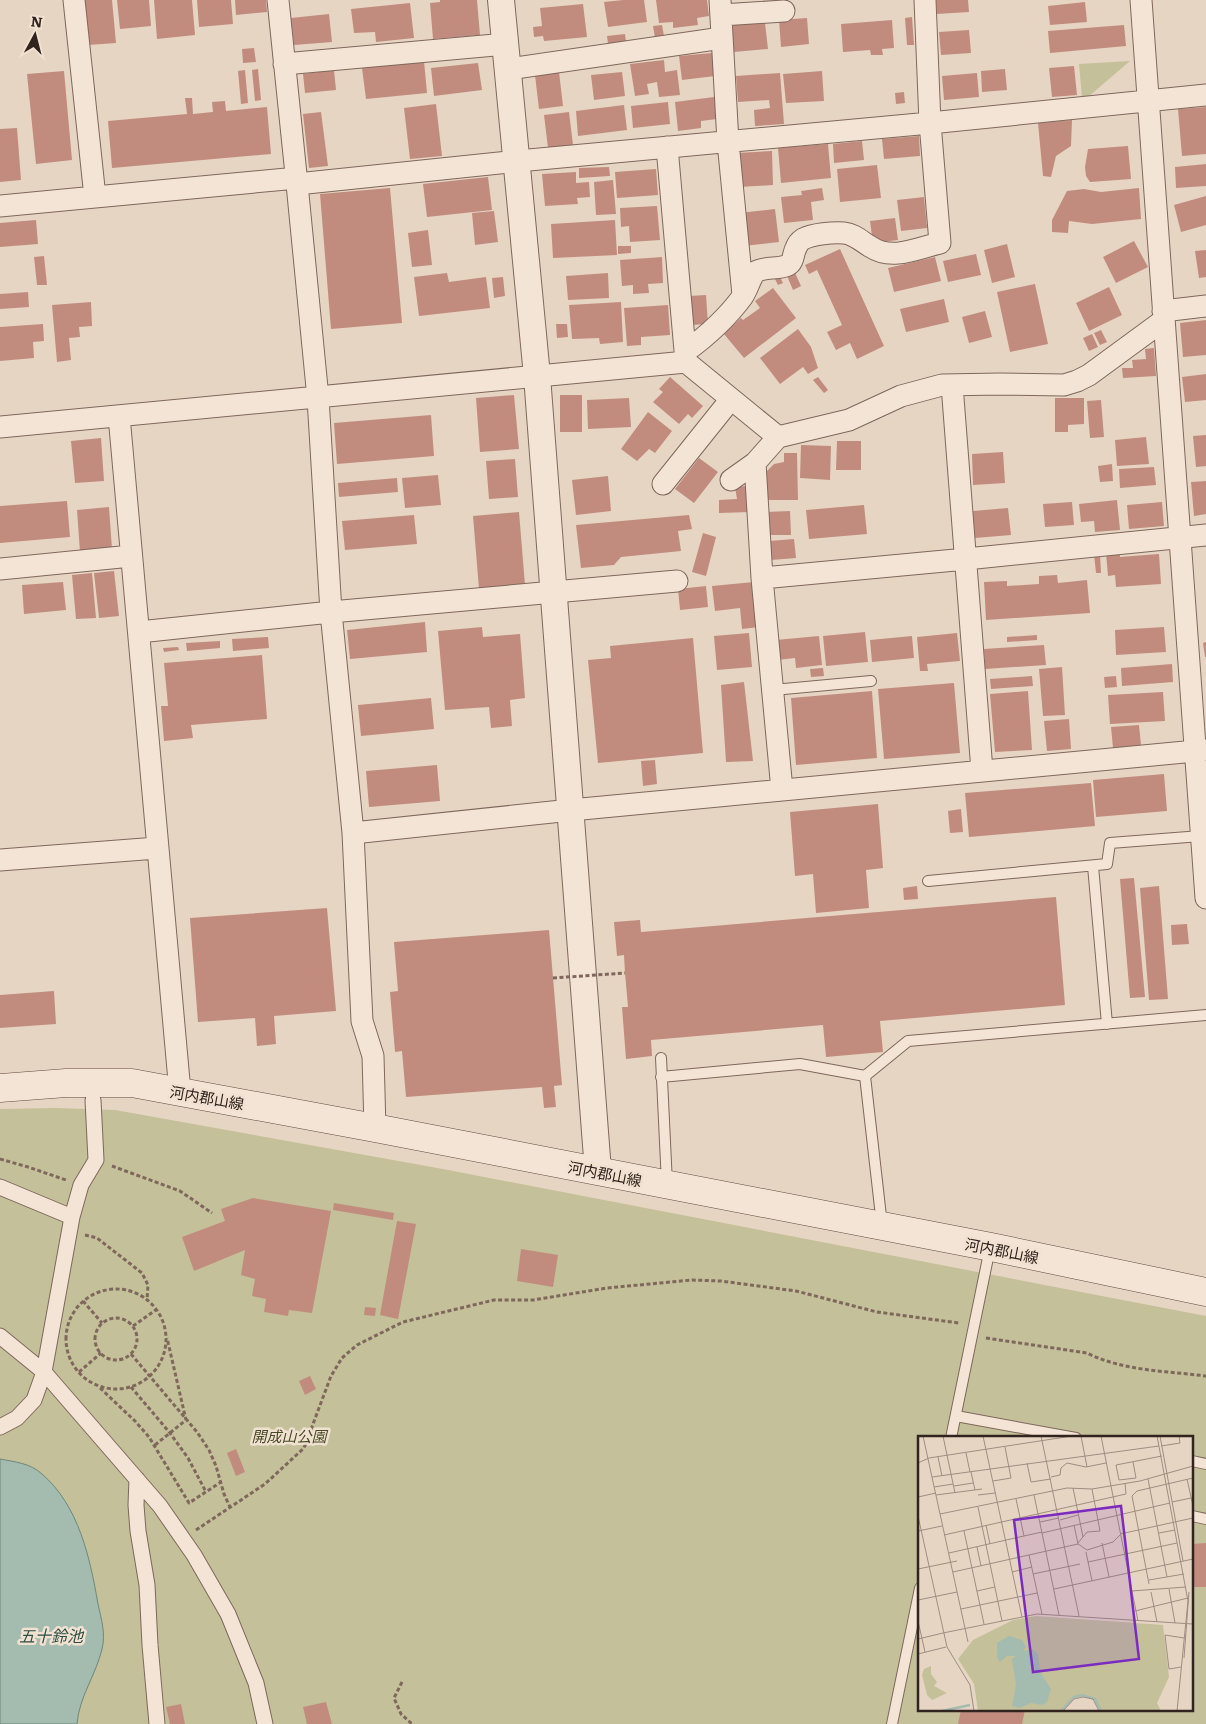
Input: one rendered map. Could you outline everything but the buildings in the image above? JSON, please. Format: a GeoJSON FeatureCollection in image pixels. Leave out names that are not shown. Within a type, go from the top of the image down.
{"type":"FeatureCollection","features":[{"type":"Feature","properties":{"kind":"main road","name":"河内郡山線"},"geometry":{"type":"LineString","coordinates":[[0,1088],[66,1082],[132,1084],[180,1092],[990,1247],[1206,1292]]}},
{"type":"Feature","properties":{"kind":"street"},"geometry":{"type":"LineString","coordinates":[[74,0],[95,197]]}},
{"type":"Feature","properties":{"kind":"street"},"geometry":{"type":"LineString","coordinates":[[278,0],[318,398],[331,612],[353,834],[362,1021],[373,1056],[376,1128]]}},
{"type":"Feature","properties":{"kind":"street"},"geometry":{"type":"LineString","coordinates":[[501,0],[518,161],[537,376],[598,1171]]}},
{"type":"Feature","properties":{"kind":"street"},"geometry":{"type":"LineString","coordinates":[[0,428],[537,376],[685,357],[727,315],[743,295],[755,272],[766,267],[785,266],[792,262],[795,250],[803,239],[822,235],[853,234],[872,248],[888,254],[898,254],[940,242],[930,122],[925,0]]}},
{"type":"Feature","properties":{"kind":"street"},"geometry":{"type":"LineString","coordinates":[[1141,0],[1180,538],[1200,750],[1201,836],[1206,898]]}},
{"type":"Feature","properties":{"kind":"street"},"geometry":{"type":"LineString","coordinates":[[743,295],[728,142],[720,8],[784,11]]}},
{"type":"Feature","properties":{"kind":"street"},"geometry":{"type":"LineString","coordinates":[[284,64],[507,57],[722,38]]}},
{"type":"Feature","properties":{"kind":"street"},"geometry":{"type":"LineString","coordinates":[[0,206],[667,148],[1206,94]]}},
{"type":"Feature","properties":{"kind":"street"},"geometry":{"type":"LineString","coordinates":[[667,148],[685,357],[731,399],[778,437]]}},
{"type":"Feature","properties":{"kind":"street"},"geometry":{"type":"LineString","coordinates":[[731,480],[755,463],[778,437],[849,420],[901,396],[942,385],[1064,385],[1077,381],[1088,375],[1164,315],[1206,306]]}},
{"type":"Feature","properties":{"kind":"street"},"geometry":{"type":"LineString","coordinates":[[952,385],[982,771]]}},
{"type":"Feature","properties":{"kind":"street"},"geometry":{"type":"LineString","coordinates":[[663,484],[731,399]]}},
{"type":"Feature","properties":{"kind":"street"},"geometry":{"type":"LineString","coordinates":[[119,416],[180,1092]]}},
{"type":"Feature","properties":{"kind":"street"},"geometry":{"type":"LineString","coordinates":[[755,463],[762,578],[782,790]]}},
{"type":"Feature","properties":{"kind":"street"},"geometry":{"type":"LineString","coordinates":[[762,578],[966,560],[1206,535]]}},
{"type":"Feature","properties":{"kind":"street"},"geometry":{"type":"LineString","coordinates":[[0,569],[132,556]]}},
{"type":"Feature","properties":{"kind":"street"},"geometry":{"type":"LineString","coordinates":[[139,632],[331,612],[677,581]]}},
{"type":"Feature","properties":{"kind":"street"},"geometry":{"type":"LineString","coordinates":[[353,834],[571,810],[1200,750]]}},
{"type":"Feature","properties":{"kind":"street"},"geometry":{"type":"LineString","coordinates":[[0,860],[157,848]]}},
{"type":"Feature","properties":{"kind":"street"},"geometry":{"type":"LineString","coordinates":[[0,1427],[17,1418],[34,1400],[44,1372],[71,1224],[81,1185],[96,1160],[93,1100]]}},
{"type":"Feature","properties":{"kind":"street"},"geometry":{"type":"LineString","coordinates":[[0,1186],[71,1224]]}},
{"type":"Feature","properties":{"kind":"street"},"geometry":{"type":"LineString","coordinates":[[0,1336],[44,1372],[160,1506],[194,1555],[228,1614],[256,1683],[265,1724]]}},
{"type":"Feature","properties":{"kind":"street"},"geometry":{"type":"LineString","coordinates":[[137,1479],[137,1514],[147,1586],[151,1665],[157,1724]]}},
{"type":"Feature","properties":{"kind":"lane"},"geometry":{"type":"LineString","coordinates":[[773,690],[871,681]]}},
{"type":"Feature","properties":{"kind":"lane"},"geometry":{"type":"LineString","coordinates":[[928,881],[1107,864],[1110,843],[1201,836]]}},
{"type":"Feature","properties":{"kind":"lane"},"geometry":{"type":"LineString","coordinates":[[1093,866],[1107,1024]]}},
{"type":"Feature","properties":{"kind":"lane"},"geometry":{"type":"LineString","coordinates":[[661,1077],[800,1064],[865,1076],[908,1041],[1206,1015]]}},
{"type":"Feature","properties":{"kind":"lane"},"geometry":{"type":"LineString","coordinates":[[661,1058],[667,1185]]}},
{"type":"Feature","properties":{"kind":"lane"},"geometry":{"type":"LineString","coordinates":[[865,1076],[882,1226]]}},
{"type":"Feature","properties":{"kind":"lane"},"geometry":{"type":"LineString","coordinates":[[951,1436],[990,1247]]}},
{"type":"Feature","properties":{"kind":"lane"},"geometry":{"type":"LineString","coordinates":[[956,1416],[1065,1436]]}},
{"type":"Feature","properties":{"kind":"lane"},"geometry":{"type":"LineString","coordinates":[[892,1724],[918,1598]]}},
{"type":"Feature","properties":{"kind":"path"},"geometry":{"type":"LineString","coordinates":[[553,978],[626,973]]}},
{"type":"Feature","properties":{"kind":"path"},"geometry":{"type":"LineString","coordinates":[[0,1159],[81,1185]]}},
{"type":"Feature","properties":{"kind":"path"},"geometry":{"type":"LineString","coordinates":[[96,1160],[180,1191],[212,1213]]}},
{"type":"Feature","properties":{"kind":"path"},"geometry":{"type":"LineString","coordinates":[[71,1224],[97,1238],[142,1273],[148,1285],[147,1300]]}},
{"type":"Feature","properties":{"kind":"path"},"geometry":{"type":"LineString","coordinates":[[183,1539],[264,1484],[304,1448],[316,1411],[331,1376],[342,1358],[357,1345],[403,1322],[494,1300],[533,1300],[607,1288],[692,1280],[722,1281],[796,1291],[852,1306],[1087,1353],[1120,1366],[1206,1376]]}},
{"type":"Feature","properties":{"kind":"path"},"geometry":{"type":"LineString","coordinates":[[166,1334],[166,1348],[162,1361],[149,1377],[131,1387],[118,1390],[91,1383],[72,1364],[67,1351],[66,1337],[71,1318],[83,1302],[95,1294],[108,1290],[122,1289],[135,1293],[157,1309],[163,1321],[186,1420]]}},
{"type":"Feature","properties":{"kind":"path"},"geometry":{"type":"LineString","coordinates":[[83,1302],[102,1323]]}},
{"type":"Feature","properties":{"kind":"path"},"geometry":{"type":"LineString","coordinates":[[133,1326],[157,1309]]}},
{"type":"Feature","properties":{"kind":"path"},"geometry":{"type":"LineString","coordinates":[[117,1317],[125,1319],[133,1326],[138,1339],[136,1347],[124,1359],[108,1358],[96,1346],[97,1330],[102,1323],[109,1319],[117,1317]]}},
{"type":"Feature","properties":{"kind":"path"},"geometry":{"type":"LineString","coordinates":[[79,1372],[101,1353]]}},
{"type":"Feature","properties":{"kind":"path"},"geometry":{"type":"LineString","coordinates":[[131,1354],[197,1432],[209,1450],[230,1507]]}},
{"type":"Feature","properties":{"kind":"path"},"geometry":{"type":"LineString","coordinates":[[98,1385],[150,1437],[189,1503],[221,1482]]}},
{"type":"Feature","properties":{"kind":"path"},"geometry":{"type":"LineString","coordinates":[[131,1387],[170,1433],[188,1458],[206,1492]]}},
{"type":"Feature","properties":{"kind":"path"},"geometry":{"type":"LineString","coordinates":[[154,1445],[186,1420]]}},
{"type":"Feature","properties":{"kind":"path"},"geometry":{"type":"LineString","coordinates":[[402,1682],[394,1698],[401,1714],[412,1724]]}},
{"type":"Feature","properties":{"kind":"green space"},"geometry":{"type":"Polygon","coordinates":[[[1130,61],[1088,97],[1082,97],[1079,64],[1130,61]]]}},
{"type":"Feature","properties":{"kind":"green space","name":"開成山公園"},"geometry":{"type":"Polygon","coordinates":[[[0,1109],[115,1110],[443,1169],[1206,1316],[1206,1724],[0,1724],[0,1109]]]}},
{"type":"Feature","properties":{"kind":"water","name":"五十鈴池"},"geometry":{"type":"Polygon","coordinates":[[[0,1459],[32,1467],[55,1487],[74,1517],[87,1551],[102,1620],[103,1638],[99,1659],[84,1695],[77,1724],[0,1724],[0,1459]]]}}]}
